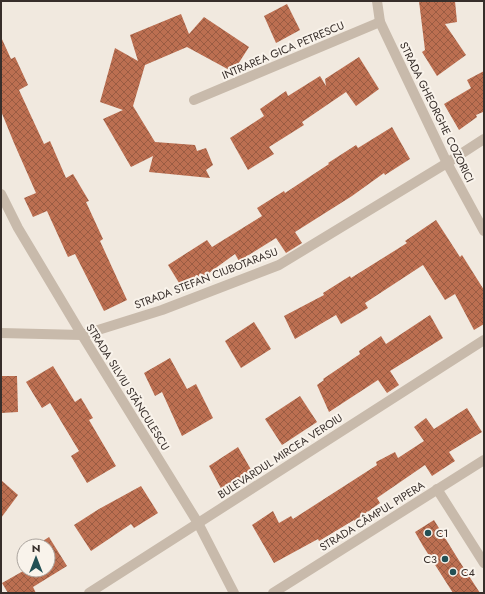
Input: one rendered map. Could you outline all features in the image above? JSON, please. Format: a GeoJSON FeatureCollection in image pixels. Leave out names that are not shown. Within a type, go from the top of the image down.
{"type":"FeatureCollection","features":[{"type":"Feature","properties":{"kind":"street","name":"STRADA GHEORGHE COZORICI"},"geometry":{"type":"LineString","coordinates":[[377,1],[380,22],[446,163],[484,231]]}},
{"type":"Feature","properties":{"kind":"street","name":"INTRAREA GICA PETRESCU"},"geometry":{"type":"LineString","coordinates":[[194,100],[380,22]]}},
{"type":"Feature","properties":{"kind":"street","name":"STRADA STEFAN CIUBOTARASU"},"geometry":{"type":"LineString","coordinates":[[1,333],[82,335],[162,310],[279,264],[484,139]]}},
{"type":"Feature","properties":{"kind":"street","name":"STRADA SILVIU STĂNCULESCU"},"geometry":{"type":"LineString","coordinates":[[1,194],[18,228],[82,335],[198,522],[234,593]]}},
{"type":"Feature","properties":{"kind":"street","name":"BULEVARDUL MIRCEA VEROIU"},"geometry":{"type":"LineString","coordinates":[[89,593],[484,340]]}},
{"type":"Feature","properties":{"kind":"street","name":"STRADA CÂMPUL PIPERA"},"geometry":{"type":"LineString","coordinates":[[273,593],[484,460]]}},
{"type":"Feature","properties":{"kind":"street"},"geometry":{"type":"LineString","coordinates":[[438,489],[484,563]]}},
{"type":"Feature","properties":{"kind":"building"},"geometry":{"type":"Polygon","coordinates":[[[419,1],[455,1],[457,22],[445,24],[466,55],[437,76],[422,52],[425,50],[419,1]]]}},
{"type":"Feature","properties":{"kind":"building"},"geometry":{"type":"Polygon","coordinates":[[[287,4],[300,30],[276,43],[264,16],[287,4]]]}},
{"type":"Feature","properties":{"kind":"building"},"geometry":{"type":"Polygon","coordinates":[[[181,14],[189,34],[204,17],[249,47],[233,72],[187,47],[145,65],[133,106],[155,142],[195,145],[197,151],[206,148],[213,165],[206,170],[210,178],[149,172],[153,156],[131,167],[103,119],[123,110],[100,102],[115,48],[138,61],[130,35],[181,14]]]}},
{"type":"Feature","properties":{"kind":"building"},"geometry":{"type":"Polygon","coordinates":[[[1,37],[11,59],[15,57],[28,85],[19,90],[44,144],[50,141],[66,178],[73,174],[89,201],[86,202],[103,239],[100,241],[127,300],[104,311],[75,254],[68,257],[47,211],[33,217],[24,198],[36,193],[1,111],[1,37]]]}},
{"type":"Feature","properties":{"kind":"building"},"geometry":{"type":"Polygon","coordinates":[[[359,57],[379,89],[356,106],[346,92],[302,122],[304,125],[269,147],[274,154],[248,170],[230,138],[264,116],[260,109],[286,91],[288,96],[320,76],[326,86],[325,79],[359,57]]]}},
{"type":"Feature","properties":{"kind":"building"},"geometry":{"type":"Polygon","coordinates":[[[484,71],[484,113],[483,112],[476,115],[477,117],[459,130],[444,104],[471,88],[467,80],[484,71]]]}},
{"type":"Feature","properties":{"kind":"building"},"geometry":{"type":"Polygon","coordinates":[[[392,127],[410,159],[385,175],[384,173],[352,196],[295,232],[302,243],[286,253],[276,238],[239,261],[235,254],[184,291],[168,265],[207,240],[212,247],[262,216],[257,208],[284,191],[285,193],[356,145],[358,148],[392,127]]]}},
{"type":"Feature","properties":{"kind":"building"},"geometry":{"type":"Polygon","coordinates":[[[436,220],[460,257],[462,255],[484,290],[484,324],[474,330],[455,294],[445,300],[423,265],[365,303],[368,308],[341,324],[336,315],[295,339],[284,316],[324,295],[323,293],[350,276],[351,278],[407,243],[405,241],[436,220]]]}},
{"type":"Feature","properties":{"kind":"building"},"geometry":{"type":"Polygon","coordinates":[[[430,315],[443,338],[390,371],[399,385],[387,393],[378,380],[329,412],[317,385],[324,380],[323,379],[360,354],[359,351],[381,336],[386,344],[430,315]]]}},
{"type":"Feature","properties":{"kind":"building"},"geometry":{"type":"Polygon","coordinates":[[[254,322],[271,349],[241,368],[225,341],[254,322]]]}},
{"type":"Feature","properties":{"kind":"building"},"geometry":{"type":"Polygon","coordinates":[[[170,358],[187,389],[196,384],[213,418],[182,436],[162,392],[155,396],[144,373],[170,358]]]}},
{"type":"Feature","properties":{"kind":"building"},"geometry":{"type":"Polygon","coordinates":[[[53,366],[75,402],[81,398],[93,418],[89,420],[116,466],[87,483],[71,456],[79,451],[50,403],[42,408],[26,382],[53,366]]]}},
{"type":"Feature","properties":{"kind":"building"},"geometry":{"type":"Polygon","coordinates":[[[1,376],[17,376],[18,412],[1,413],[1,376]]]}},
{"type":"Feature","properties":{"kind":"building"},"geometry":{"type":"Polygon","coordinates":[[[300,396],[317,422],[282,445],[265,419],[300,396]]]}},
{"type":"Feature","properties":{"kind":"building"},"geometry":{"type":"Polygon","coordinates":[[[467,408],[482,432],[449,452],[455,461],[432,476],[425,465],[377,498],[380,503],[355,521],[354,520],[319,541],[318,539],[274,563],[252,525],[273,511],[279,523],[291,516],[293,519],[377,465],[376,462],[395,452],[398,458],[424,441],[414,427],[426,418],[434,429],[467,408]]]}},
{"type":"Feature","properties":{"kind":"building"},"geometry":{"type":"Polygon","coordinates":[[[238,447],[253,473],[223,492],[209,466],[238,447]]]}},
{"type":"Feature","properties":{"kind":"building"},"geometry":{"type":"Polygon","coordinates":[[[1,480],[18,495],[1,518],[1,480]]]}},
{"type":"Feature","properties":{"kind":"building"},"geometry":{"type":"Polygon","coordinates":[[[141,486],[158,513],[134,528],[131,524],[91,551],[74,525],[99,509],[141,486]]]}},
{"type":"Feature","properties":{"kind":"building"},"geometry":{"type":"Polygon","coordinates":[[[434,520],[480,593],[453,593],[423,546],[415,532],[434,520]]]}},
{"type":"Feature","properties":{"kind":"building"},"geometry":{"type":"Polygon","coordinates":[[[56,548],[67,566],[56,573],[56,548]]]}},
{"type":"Feature","properties":{"kind":"building"},"geometry":{"type":"Polygon","coordinates":[[[16,575],[16,578],[48,578],[33,587],[36,593],[8,593],[2,583],[16,575]]]}},
{"type":"Feature","properties":{"kind":"place","name":"C1"},"geometry":{"type":"Point","coordinates":[428,533]}},
{"type":"Feature","properties":{"kind":"place","name":"C3"},"geometry":{"type":"Point","coordinates":[445,559]}},
{"type":"Feature","properties":{"kind":"place","name":"C4"},"geometry":{"type":"Point","coordinates":[453,572]}}]}
